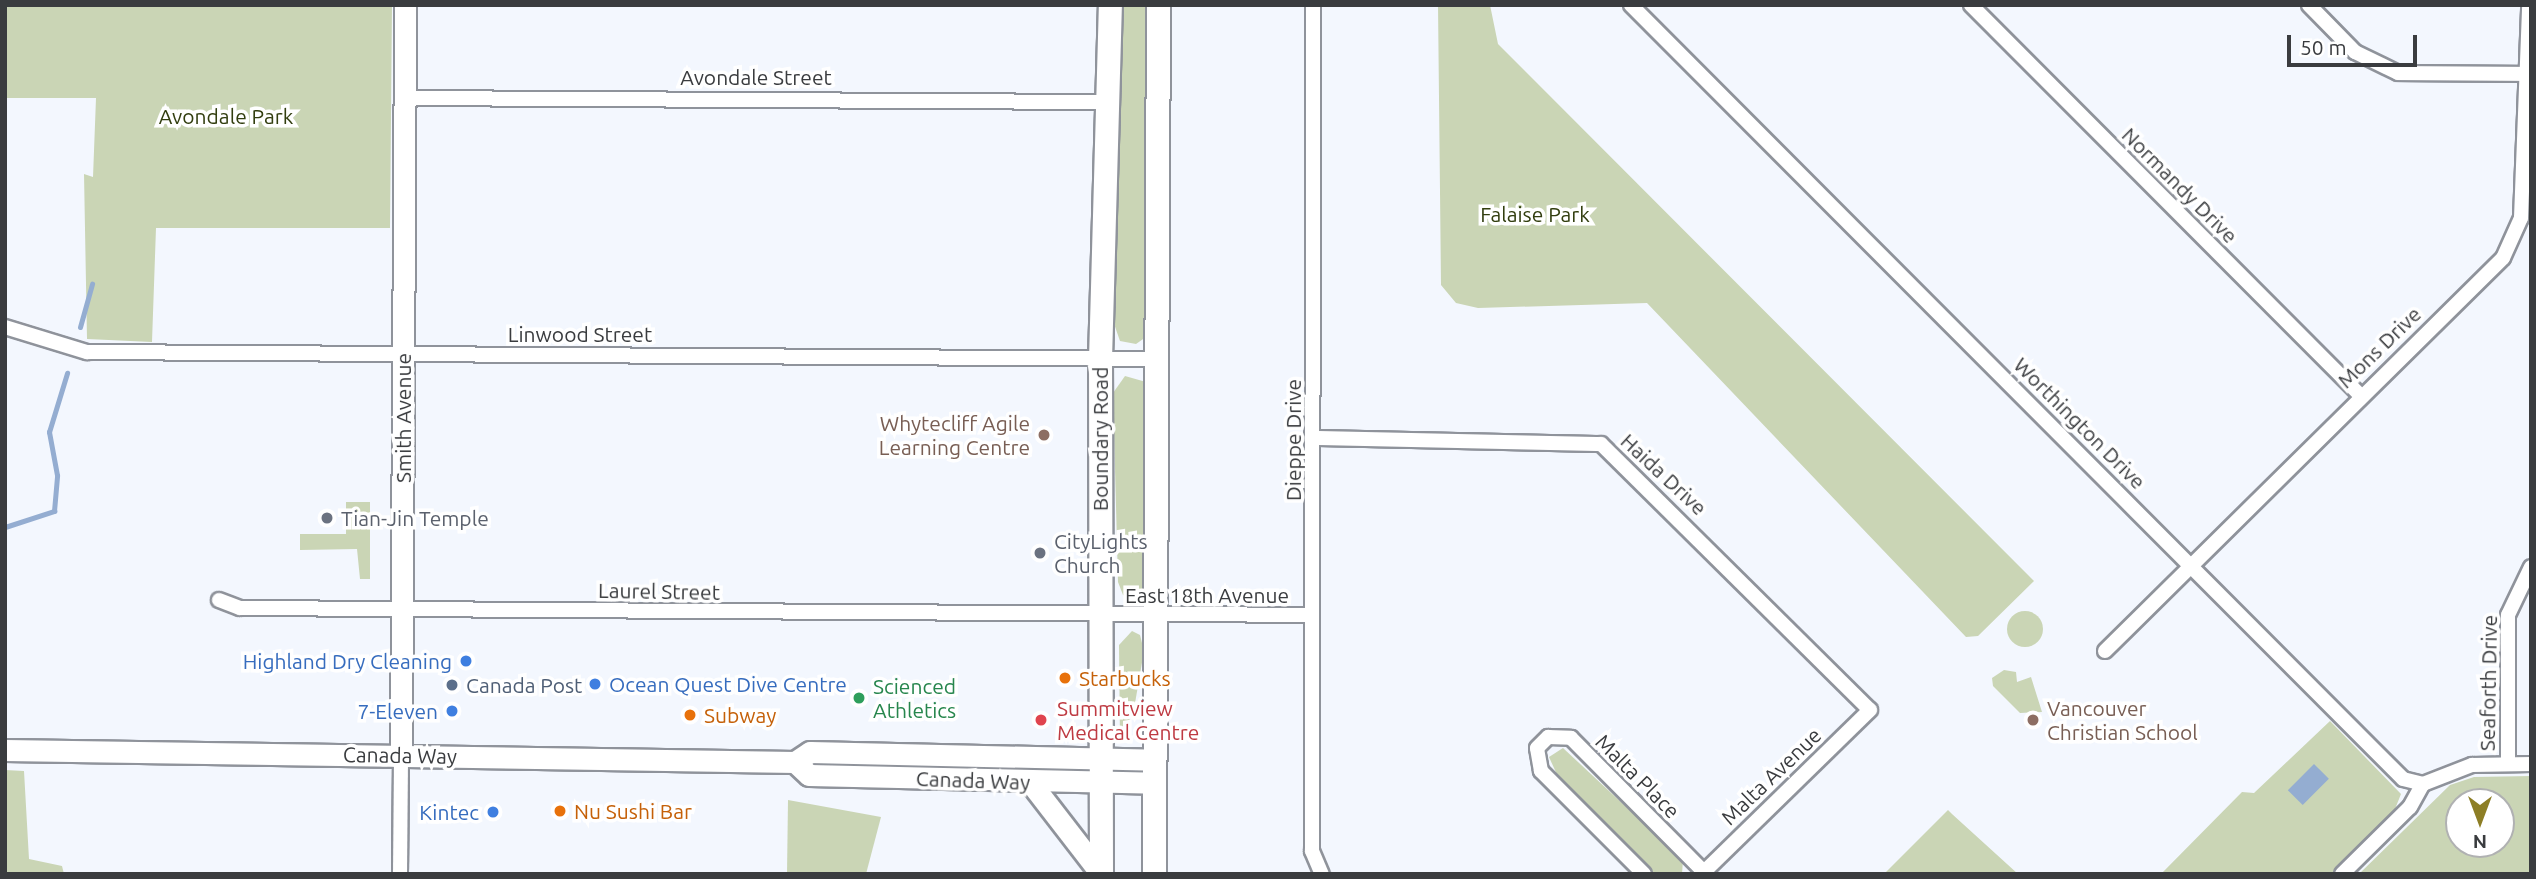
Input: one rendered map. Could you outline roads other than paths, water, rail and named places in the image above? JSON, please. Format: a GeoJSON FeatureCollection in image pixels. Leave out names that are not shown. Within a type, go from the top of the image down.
{"type":"FeatureCollection","features":[{"type":"Feature","properties":{"kind":"main road","name":"Smith Avenue"},"geometry":{"type":"LineString","coordinates":[[401,756],[405,5]]}},
{"type":"Feature","properties":{"kind":"main road","name":"Boundary Road"},"geometry":{"type":"LineString","coordinates":[[1101,874],[1100,359],[1110,5]]}},
{"type":"Feature","properties":{"kind":"main road"},"geometry":{"type":"LineString","coordinates":[[1154,874],[1158,5]]}},
{"type":"Feature","properties":{"kind":"main road","name":"Canada Way"},"geometry":{"type":"LineString","coordinates":[[5,750],[795,762],[810,752],[1155,760]]}},
{"type":"Feature","properties":{"kind":"main road","name":"Canada Way"},"geometry":{"type":"LineString","coordinates":[[795,762],[809,775],[1155,783]]}},
{"type":"Feature","properties":{"kind":"main road"},"geometry":{"type":"LineString","coordinates":[[1030,782],[1101,874]]}},
{"type":"Feature","properties":{"kind":"street","name":"Dieppe Drive"},"geometry":{"type":"LineString","coordinates":[[1313,5],[1312,851],[1322,874]]}},
{"type":"Feature","properties":{"kind":"street","name":"Worthington Drive"},"geometry":{"type":"LineString","coordinates":[[1631,5],[2403,779],[2423,784]]}},
{"type":"Feature","properties":{"kind":"street","name":"Normandy Drive"},"geometry":{"type":"LineString","coordinates":[[1971,5],[2360,395]]}},
{"type":"Feature","properties":{"kind":"street"},"geometry":{"type":"LineString","coordinates":[[2309,5],[2355,52],[2398,73],[2527,74]]}},
{"type":"Feature","properties":{"kind":"street","name":"Mons Drive"},"geometry":{"type":"LineString","coordinates":[[2105,651],[2360,395],[2502,258],[2521,218],[2529,5]]}},
{"type":"Feature","properties":{"kind":"street","name":"Avondale Street"},"geometry":{"type":"LineString","coordinates":[[404,97],[1107,102]]}},
{"type":"Feature","properties":{"kind":"street","name":"Linwood Street"},"geometry":{"type":"LineString","coordinates":[[5,327],[87,352],[1158,359]]}},
{"type":"Feature","properties":{"kind":"street","name":"Haida Drive"},"geometry":{"type":"LineString","coordinates":[[1314,438],[1601,444],[1870,710]]}},
{"type":"Feature","properties":{"kind":"street","name":"Seaforth Drive"},"geometry":{"type":"LineString","coordinates":[[2508,764],[2508,615],[2531,567]]}},
{"type":"Feature","properties":{"kind":"street","name":"Laurel Street"},"geometry":{"type":"LineString","coordinates":[[219,600],[240,608],[1101,617]]}},
{"type":"Feature","properties":{"kind":"street","name":"East 18th Avenue"},"geometry":{"type":"LineString","coordinates":[[1101,617],[1157,614],[1312,615]]}},
{"type":"Feature","properties":{"kind":"street","name":"Malta Avenue"},"geometry":{"type":"LineString","coordinates":[[1703,873],[1870,710]]}},
{"type":"Feature","properties":{"kind":"street","name":"Malta Place"},"geometry":{"type":"LineString","coordinates":[[1644,874],[1541,771],[1537,748],[1548,737],[1571,738],[1703,873]]}},
{"type":"Feature","properties":{"kind":"street","name":"Smith Avenue"},"geometry":{"type":"LineString","coordinates":[[400,874],[401,756]]}},
{"type":"Feature","properties":{"kind":"street"},"geometry":{"type":"LineString","coordinates":[[2342,874],[2410,807],[2423,784],[2472,765],[2531,764]]}},
{"type":"Feature","properties":{"kind":"water"},"geometry":{"type":"Polygon","coordinates":[[[2314,764],[2329,779],[2303,805],[2288,790],[2314,764]]]}},
{"type":"Feature","properties":{"kind":"waterway"},"geometry":{"type":"LineString","coordinates":[[80,327],[92,284]]}},
{"type":"Feature","properties":{"kind":"waterway"},"geometry":{"type":"LineString","coordinates":[[5,527],[54,511],[57,475],[49,432],[67,373]]}},
{"type":"Feature","properties":{"kind":"place","name":"Whytecliff Agile Learning Centre"},"geometry":{"type":"Point","coordinates":[1044,435]}},
{"type":"Feature","properties":{"kind":"place","name":"Tian-Jin Temple"},"geometry":{"type":"Point","coordinates":[327,518]}},
{"type":"Feature","properties":{"kind":"place","name":"CityLights Church"},"geometry":{"type":"Point","coordinates":[1040,553]}},
{"type":"Feature","properties":{"kind":"place","name":"Highland Dry Cleaning"},"geometry":{"type":"Point","coordinates":[466,661]}},
{"type":"Feature","properties":{"kind":"place","name":"Starbucks"},"geometry":{"type":"Point","coordinates":[1065,678]}},
{"type":"Feature","properties":{"kind":"place","name":"Ocean Quest Dive Centre"},"geometry":{"type":"Point","coordinates":[595,684]}},
{"type":"Feature","properties":{"kind":"place","name":"Canada Post"},"geometry":{"type":"Point","coordinates":[452,685]}},
{"type":"Feature","properties":{"kind":"place","name":"Scienced Athletics"},"geometry":{"type":"Point","coordinates":[859,698]}},
{"type":"Feature","properties":{"kind":"place","name":"7-Eleven"},"geometry":{"type":"Point","coordinates":[452,711]}},
{"type":"Feature","properties":{"kind":"place","name":"Subway"},"geometry":{"type":"Point","coordinates":[690,715]}},
{"type":"Feature","properties":{"kind":"place","name":"Summitview Medical Centre"},"geometry":{"type":"Point","coordinates":[1041,720]}},
{"type":"Feature","properties":{"kind":"place","name":"Vancouver Christian School"},"geometry":{"type":"Point","coordinates":[2033,720]}},
{"type":"Feature","properties":{"kind":"place","name":"Nu Sushi Bar"},"geometry":{"type":"Point","coordinates":[560,811]}},
{"type":"Feature","properties":{"kind":"place","name":"Kintec"},"geometry":{"type":"Point","coordinates":[493,812]}},
{"type":"Feature","properties":{"kind":"park label","name":"Avondale Park"},"geometry":{"type":"Point","coordinates":[226,116]}},
{"type":"Feature","properties":{"kind":"park label","name":"Falaise Park"},"geometry":{"type":"Point","coordinates":[1535,214]}}]}
